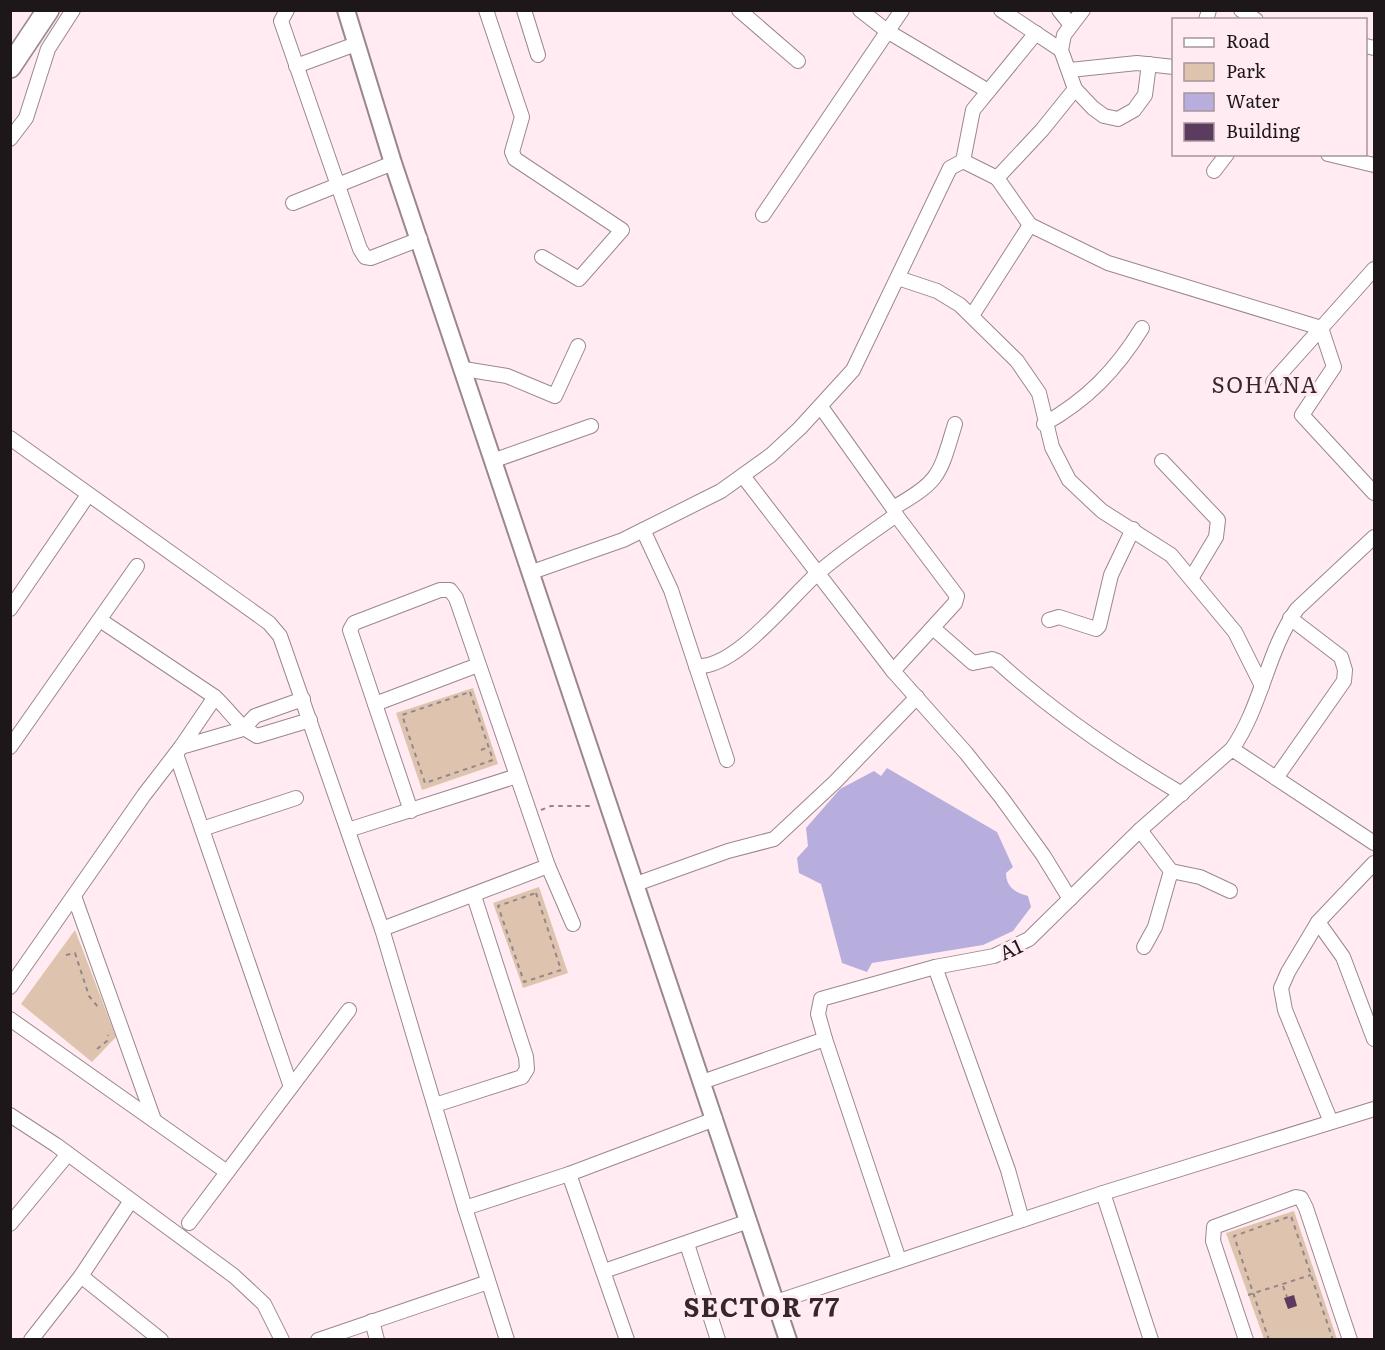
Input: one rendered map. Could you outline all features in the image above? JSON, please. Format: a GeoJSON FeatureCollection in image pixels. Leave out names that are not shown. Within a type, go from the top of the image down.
{"type":"FeatureCollection","features":[{"type":"Feature","properties":{"kind":"main road"},"geometry":{"type":"LineString","coordinates":[[10,67],[48,10]]}},
{"type":"Feature","properties":{"kind":"street"},"geometry":{"type":"LineString","coordinates":[[10,138],[26,118],[48,49],[73,10]]}},
{"type":"Feature","properties":{"kind":"street"},"geometry":{"type":"LineString","coordinates":[[287,10],[281,21],[365,257],[371,258],[420,239]]}},
{"type":"Feature","properties":{"kind":"street"},"geometry":{"type":"LineString","coordinates":[[346,10],[393,163],[495,460],[788,1340]]}},
{"type":"Feature","properties":{"kind":"street"},"geometry":{"type":"LineString","coordinates":[[486,10],[522,117],[512,152],[515,159],[622,230],[579,279],[542,256]]}},
{"type":"Feature","properties":{"kind":"street"},"geometry":{"type":"LineString","coordinates":[[524,10],[538,55]]}},
{"type":"Feature","properties":{"kind":"street"},"geometry":{"type":"LineString","coordinates":[[740,10],[798,61]]}},
{"type":"Feature","properties":{"kind":"street"},"geometry":{"type":"LineString","coordinates":[[860,10],[887,31],[988,92]]}},
{"type":"Feature","properties":{"kind":"street"},"geometry":{"type":"LineString","coordinates":[[763,215],[902,10]]}},
{"type":"Feature","properties":{"kind":"street"},"geometry":{"type":"LineString","coordinates":[[1001,10],[1061,50],[1075,89],[1104,116],[1118,119],[1124,117],[1141,103],[1145,95],[1149,64]]}},
{"type":"Feature","properties":{"kind":"street"},"geometry":{"type":"LineString","coordinates":[[1059,10],[1070,24]]}},
{"type":"Feature","properties":{"kind":"street"},"geometry":{"type":"LineString","coordinates":[[1061,50],[1064,35],[1070,24],[1083,10]]}},
{"type":"Feature","properties":{"kind":"street"},"geometry":{"type":"LineString","coordinates":[[963,161],[973,110],[1036,33]]}},
{"type":"Feature","properties":{"kind":"street"},"geometry":{"type":"LineString","coordinates":[[296,66],[357,44]]}},
{"type":"Feature","properties":{"kind":"street"},"geometry":{"type":"LineString","coordinates":[[1070,70],[1149,64],[1172,67]]}},
{"type":"Feature","properties":{"kind":"street"},"geometry":{"type":"LineString","coordinates":[[997,178],[1042,130],[1075,89]]}},
{"type":"Feature","properties":{"kind":"street"},"geometry":{"type":"LineString","coordinates":[[1214,171],[1225,156]]}},
{"type":"Feature","properties":{"kind":"street"},"geometry":{"type":"LineString","coordinates":[[1336,156],[1374,165]]}},
{"type":"Feature","properties":{"kind":"street"},"geometry":{"type":"LineString","coordinates":[[963,161],[997,178],[1030,225],[1088,255],[1321,328]]}},
{"type":"Feature","properties":{"kind":"street"},"geometry":{"type":"LineString","coordinates":[[532,572],[601,549],[643,530],[721,491],[771,455],[821,407],[853,370],[950,168],[963,161]]}},
{"type":"Feature","properties":{"kind":"street"},"geometry":{"type":"LineString","coordinates":[[293,203],[393,163]]}},
{"type":"Feature","properties":{"kind":"street"},"geometry":{"type":"LineString","coordinates":[[972,314],[1030,225]]}},
{"type":"Feature","properties":{"kind":"street"},"geometry":{"type":"LineString","coordinates":[[1273,382],[1374,269]]}},
{"type":"Feature","properties":{"kind":"street"},"geometry":{"type":"LineString","coordinates":[[898,278],[936,291],[972,314],[1031,378],[1043,405],[1044,424],[1052,447],[1069,480],[1095,505],[1171,555],[1192,577],[1204,597],[1235,632],[1262,686]]}},
{"type":"Feature","properties":{"kind":"street"},"geometry":{"type":"LineString","coordinates":[[1044,424],[1066,412],[1095,389],[1120,360],[1142,328]]}},
{"type":"Feature","properties":{"kind":"street"},"geometry":{"type":"LineString","coordinates":[[1321,328],[1334,367],[1302,415],[1374,493]]}},
{"type":"Feature","properties":{"kind":"street"},"geometry":{"type":"LineString","coordinates":[[464,369],[507,376],[555,396],[578,346]]}},
{"type":"Feature","properties":{"kind":"street"},"geometry":{"type":"LineString","coordinates":[[821,407],[894,512],[957,596],[955,603],[893,671]]}},
{"type":"Feature","properties":{"kind":"street"},"geometry":{"type":"LineString","coordinates":[[696,666],[708,667],[728,657],[776,616],[817,574],[936,479],[955,424]]}},
{"type":"Feature","properties":{"kind":"street"},"geometry":{"type":"LineString","coordinates":[[495,460],[591,426]]}},
{"type":"Feature","properties":{"kind":"street"},"geometry":{"type":"LineString","coordinates":[[10,438],[268,623],[284,643],[382,928],[465,1208],[507,1340]]}},
{"type":"Feature","properties":{"kind":"street"},"geometry":{"type":"LineString","coordinates":[[1162,461],[1218,520],[1216,537],[1192,577]]}},
{"type":"Feature","properties":{"kind":"street"},"geometry":{"type":"LineString","coordinates":[[743,476],[893,671],[1001,797],[1043,855],[1070,899]]}},
{"type":"Feature","properties":{"kind":"street"},"geometry":{"type":"LineString","coordinates":[[10,609],[88,495]]}},
{"type":"Feature","properties":{"kind":"street"},"geometry":{"type":"LineString","coordinates":[[643,530],[671,590],[727,760]]}},
{"type":"Feature","properties":{"kind":"street"},"geometry":{"type":"LineString","coordinates":[[1049,620],[1059,617],[1085,628],[1096,629],[1099,626],[1115,562],[1133,530]]}},
{"type":"Feature","properties":{"kind":"street"},"geometry":{"type":"LineString","coordinates":[[1276,778],[1344,681],[1345,670],[1341,657],[1290,618],[1374,537]]}},
{"type":"Feature","properties":{"kind":"street"},"geometry":{"type":"LineString","coordinates":[[10,747],[137,566]]}},
{"type":"Feature","properties":{"kind":"street"},"geometry":{"type":"LineString","coordinates":[[411,811],[350,630],[354,623],[386,610],[440,590],[450,590],[456,598],[548,866],[573,924]]}},
{"type":"Feature","properties":{"kind":"street","name":"A1"},"geometry":{"type":"LineString","coordinates":[[899,1260],[825,1039],[818,1014],[821,999],[935,967],[994,956],[1029,939],[1140,830],[1232,749],[1244,732],[1290,618]]}},
{"type":"Feature","properties":{"kind":"street"},"geometry":{"type":"LineString","coordinates":[[99,620],[214,697],[230,710],[243,729],[257,736],[310,720]]}},
{"type":"Feature","properties":{"kind":"street"},"geometry":{"type":"LineString","coordinates":[[933,628],[973,663],[997,661],[1119,758],[1182,794]]}},
{"type":"Feature","properties":{"kind":"street"},"geometry":{"type":"LineString","coordinates":[[375,704],[478,665]]}},
{"type":"Feature","properties":{"kind":"street"},"geometry":{"type":"LineString","coordinates":[[10,987],[179,751],[214,697]]}},
{"type":"Feature","properties":{"kind":"street"},"geometry":{"type":"LineString","coordinates":[[636,884],[728,852],[774,839],[835,782],[917,697]]}},
{"type":"Feature","properties":{"kind":"street"},"geometry":{"type":"LineString","coordinates":[[179,751],[243,729],[255,716],[303,699]]}},
{"type":"Feature","properties":{"kind":"street"},"geometry":{"type":"LineString","coordinates":[[1232,749],[1374,843]]}},
{"type":"Feature","properties":{"kind":"street"},"geometry":{"type":"LineString","coordinates":[[179,751],[202,829],[291,1087]]}},
{"type":"Feature","properties":{"kind":"street"},"geometry":{"type":"LineString","coordinates":[[348,830],[518,776]]}},
{"type":"Feature","properties":{"kind":"street"},"geometry":{"type":"LineString","coordinates":[[202,829],[297,798]]}},
{"type":"Feature","properties":{"kind":"street"},"geometry":{"type":"LineString","coordinates":[[1140,830],[1171,871],[1200,877],[1230,891]]}},
{"type":"Feature","properties":{"kind":"street"},"geometry":{"type":"LineString","coordinates":[[1331,1122],[1281,998],[1281,988],[1287,972],[1318,922],[1374,863]]}},
{"type":"Feature","properties":{"kind":"street"},"geometry":{"type":"LineString","coordinates":[[382,928],[474,896],[548,866]]}},
{"type":"Feature","properties":{"kind":"street"},"geometry":{"type":"LineString","coordinates":[[1144,947],[1155,927],[1171,871]]}},
{"type":"Feature","properties":{"kind":"street"},"geometry":{"type":"LineString","coordinates":[[74,896],[154,1120]]}},
{"type":"Feature","properties":{"kind":"street"},"geometry":{"type":"LineString","coordinates":[[435,1105],[522,1077],[527,1069],[526,1057],[474,896]]}},
{"type":"Feature","properties":{"kind":"street"},"geometry":{"type":"LineString","coordinates":[[1318,922],[1343,957],[1374,1039]]}},
{"type":"Feature","properties":{"kind":"street"},"geometry":{"type":"LineString","coordinates":[[935,967],[1008,1170],[1022,1220]]}},
{"type":"Feature","properties":{"kind":"street"},"geometry":{"type":"LineString","coordinates":[[189,1223],[349,1010]]}},
{"type":"Feature","properties":{"kind":"street"},"geometry":{"type":"LineString","coordinates":[[10,1019],[228,1172]]}},
{"type":"Feature","properties":{"kind":"street"},"geometry":{"type":"LineString","coordinates":[[702,1082],[825,1039]]}},
{"type":"Feature","properties":{"kind":"street"},"geometry":{"type":"LineString","coordinates":[[776,1302],[1103,1193],[1374,1109]]}},
{"type":"Feature","properties":{"kind":"street"},"geometry":{"type":"LineString","coordinates":[[10,1115],[68,1154],[130,1202],[234,1276],[256,1295],[282,1340]]}},
{"type":"Feature","properties":{"kind":"street"},"geometry":{"type":"LineString","coordinates":[[465,1208],[569,1174],[715,1119]]}},
{"type":"Feature","properties":{"kind":"street"},"geometry":{"type":"LineString","coordinates":[[10,1224],[68,1154]]}},
{"type":"Feature","properties":{"kind":"street"},"geometry":{"type":"LineString","coordinates":[[569,1174],[627,1340]]}},
{"type":"Feature","properties":{"kind":"street"},"geometry":{"type":"LineString","coordinates":[[1103,1193],[1151,1340]]}},
{"type":"Feature","properties":{"kind":"street"},"geometry":{"type":"LineString","coordinates":[[1246,1340],[1214,1241],[1214,1227],[1296,1197],[1301,1198],[1306,1208],[1350,1340]]}},
{"type":"Feature","properties":{"kind":"street"},"geometry":{"type":"LineString","coordinates":[[31,1340],[81,1276],[130,1202]]}},
{"type":"Feature","properties":{"kind":"street"},"geometry":{"type":"LineString","coordinates":[[604,1271],[749,1221]]}},
{"type":"Feature","properties":{"kind":"street"},"geometry":{"type":"LineString","coordinates":[[687,1244],[718,1340]]}},
{"type":"Feature","properties":{"kind":"street"},"geometry":{"type":"LineString","coordinates":[[81,1276],[153,1336]]}},
{"type":"Feature","properties":{"kind":"street"},"geometry":{"type":"LineString","coordinates":[[318,1340],[488,1282]]}},
{"type":"Feature","properties":{"kind":"street"},"geometry":{"type":"LineString","coordinates":[[372,1321],[377,1340]]}},
{"type":"Feature","properties":{"kind":"path"},"geometry":{"type":"LineString","coordinates":[[470,692],[489,747],[493,760],[425,783],[402,715],[470,692]]}},
{"type":"Feature","properties":{"kind":"path"},"geometry":{"type":"LineString","coordinates":[[481,750],[489,747]]}},
{"type":"Feature","properties":{"kind":"path"},"geometry":{"type":"LineString","coordinates":[[530,814],[550,806],[587,807],[609,802]]}},
{"type":"Feature","properties":{"kind":"path"},"geometry":{"type":"LineString","coordinates":[[536,893],[561,970],[524,982],[498,906],[536,893]]}},
{"type":"Feature","properties":{"kind":"path"},"geometry":{"type":"LineString","coordinates":[[66,955],[75,953],[89,996],[101,1012]]}},
{"type":"Feature","properties":{"kind":"path"},"geometry":{"type":"LineString","coordinates":[[97,1049],[107,1041],[106,1026]]}},
{"type":"Feature","properties":{"kind":"path"},"geometry":{"type":"LineString","coordinates":[[1269,1340],[1234,1236],[1292,1216],[1333,1340]]}},
{"type":"Feature","properties":{"kind":"path"},"geometry":{"type":"LineString","coordinates":[[1248,1295],[1311,1275]]}},
{"type":"Feature","properties":{"kind":"path"},"geometry":{"type":"LineString","coordinates":[[1282,1284],[1287,1297]]}},
{"type":"Feature","properties":{"kind":"green space"},"geometry":{"type":"Polygon","coordinates":[[[473,688],[498,764],[422,790],[396,713],[473,688]]]}},
{"type":"Feature","properties":{"kind":"green space"},"geometry":{"type":"Polygon","coordinates":[[[539,887],[568,973],[523,988],[493,903],[539,887]]]}},
{"type":"Feature","properties":{"kind":"green space"},"geometry":{"type":"Polygon","coordinates":[[[75,930],[116,1037],[92,1062],[21,1004],[75,930]]]}},
{"type":"Feature","properties":{"kind":"green space"},"geometry":{"type":"Polygon","coordinates":[[[1294,1211],[1337,1339],[1264,1339],[1226,1233],[1294,1211]]]}},
{"type":"Feature","properties":{"kind":"water"},"geometry":{"type":"Polygon","coordinates":[[[887,768],[997,832],[1013,867],[1006,873],[1006,878],[1016,891],[1028,896],[1031,907],[1013,931],[983,945],[872,963],[867,972],[842,963],[821,884],[799,873],[797,858],[808,846],[806,828],[840,789],[874,771],[881,776],[887,768]]]}},
{"type":"Feature","properties":{"kind":"building"},"geometry":{"type":"Polygon","coordinates":[[[1294,1295],[1297,1306],[1288,1309],[1284,1298],[1294,1295]]]}},
{"type":"Feature","properties":{"kind":"district","name":"SOHANA"},"geometry":{"type":"Point","coordinates":[1265,383]}},
{"type":"Feature","properties":{"kind":"district","name":"SECTOR 77"},"geometry":{"type":"Point","coordinates":[762,1305]}}]}
